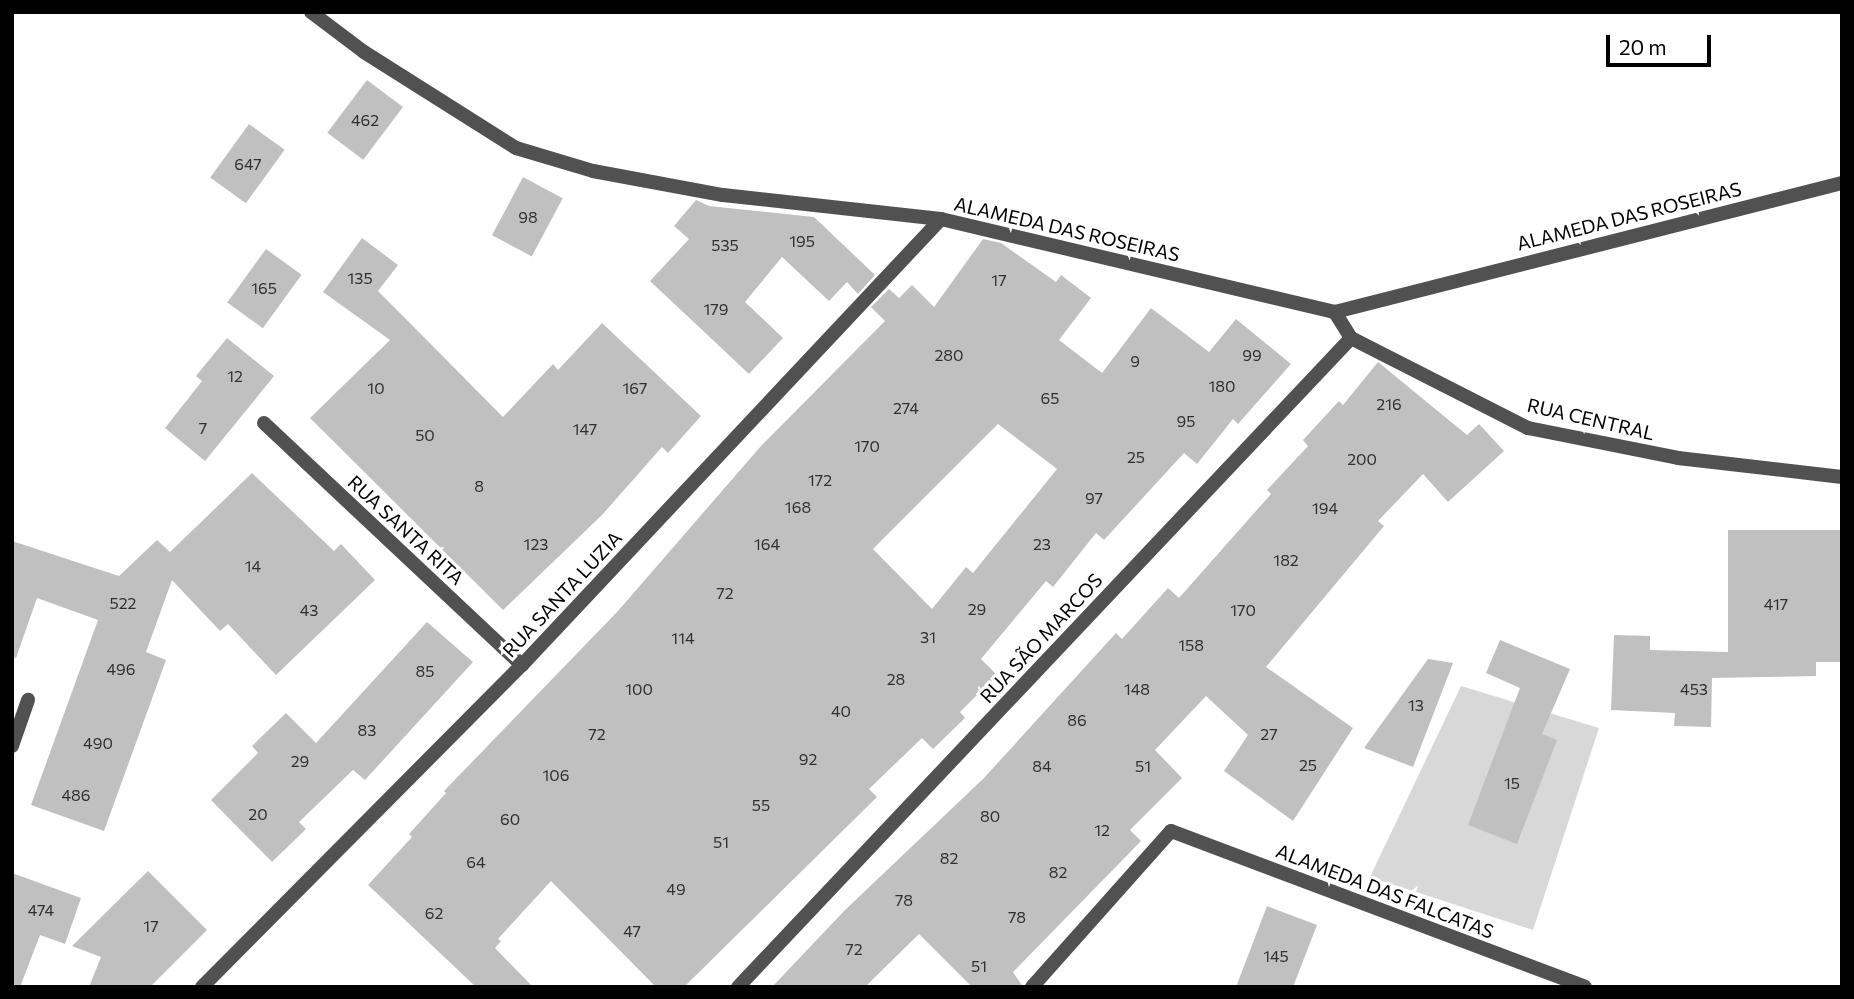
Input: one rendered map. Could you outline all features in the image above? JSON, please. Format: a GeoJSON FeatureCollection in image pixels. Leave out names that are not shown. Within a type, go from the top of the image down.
{"type":"FeatureCollection","features":[{"type":"Feature","properties":{"kind":"street","name":"ALAMEDA DAS ROSEIRAS"},"geometry":{"type":"LineString","coordinates":[[311,12],[363,52],[516,148],[593,171],[723,195],[941,219],[1335,312],[1842,183]]}},
{"type":"Feature","properties":{"kind":"street","name":"RUA SANTA LUZIA"},"geometry":{"type":"LineString","coordinates":[[202,987],[522,664],[941,219]]}},
{"type":"Feature","properties":{"kind":"street"},"geometry":{"type":"LineString","coordinates":[[1335,312],[1351,338]]}},
{"type":"Feature","properties":{"kind":"street","name":"RUA CENTRAL"},"geometry":{"type":"LineString","coordinates":[[1351,338],[1528,428],[1678,458],[1842,477]]}},
{"type":"Feature","properties":{"kind":"street","name":"RUA SÃO MARCOS"},"geometry":{"type":"LineString","coordinates":[[738,987],[1351,338]]}},
{"type":"Feature","properties":{"kind":"street","name":"RUA SANTA RITA"},"geometry":{"type":"LineString","coordinates":[[264,423],[522,664]]}},
{"type":"Feature","properties":{"kind":"street"},"geometry":{"type":"LineString","coordinates":[[12,746],[28,700]]}},
{"type":"Feature","properties":{"kind":"street","name":"ALAMEDA DAS FALCATAS"},"geometry":{"type":"LineString","coordinates":[[1032,987],[1171,831],[1584,987]]}},
{"type":"Feature","properties":{"kind":"shaded area"},"geometry":{"type":"Polygon","coordinates":[[[1461,686],[1599,728],[1533,930],[1370,877],[1461,686]]]}},
{"type":"Feature","properties":{"kind":"building"},"geometry":{"type":"Polygon","coordinates":[[[367,80],[403,107],[363,160],[327,133],[367,80]]]}},
{"type":"Feature","properties":{"kind":"building"},"geometry":{"type":"Polygon","coordinates":[[[249,124],[285,150],[246,203],[210,177],[249,124]]]}},
{"type":"Feature","properties":{"kind":"building"},"geometry":{"type":"Polygon","coordinates":[[[523,177],[563,198],[532,256],[492,235],[523,177]]]}},
{"type":"Feature","properties":{"kind":"building"},"geometry":{"type":"Polygon","coordinates":[[[696,200],[709,206],[814,217],[875,275],[858,294],[847,282],[829,301],[782,257],[745,302],[783,338],[749,374],[650,281],[689,239],[674,226],[696,200]]]}},
{"type":"Feature","properties":{"kind":"building"},"geometry":{"type":"Polygon","coordinates":[[[362,238],[398,265],[378,291],[503,417],[553,364],[558,370],[602,323],[701,416],[668,453],[662,447],[602,515],[503,610],[310,418],[390,340],[323,292],[362,238]]]}},
{"type":"Feature","properties":{"kind":"building"},"geometry":{"type":"Polygon","coordinates":[[[983,239],[1001,243],[1056,282],[1061,275],[1091,298],[1059,340],[1102,373],[1151,308],[1209,352],[1236,319],[1291,364],[1238,424],[1233,419],[1197,464],[1184,453],[1104,540],[1096,533],[1053,587],[1046,581],[981,659],[997,675],[960,712],[965,718],[933,749],[922,738],[869,789],[877,797],[684,987],[656,987],[551,881],[498,939],[501,941],[495,948],[533,987],[476,987],[368,885],[412,837],[409,834],[446,793],[444,791],[618,611],[761,446],[885,321],[871,307],[889,289],[899,298],[912,285],[934,307],[983,239]],[[998,424],[873,549],[932,609],[966,567],[973,573],[1057,469],[998,424]]]}},
{"type":"Feature","properties":{"kind":"building"},"geometry":{"type":"Polygon","coordinates":[[[266,249],[302,275],[263,328],[227,302],[266,249]]]}},
{"type":"Feature","properties":{"kind":"building"},"geometry":{"type":"Polygon","coordinates":[[[227,338],[274,376],[205,461],[165,428],[202,381],[196,376],[227,338]]]}},
{"type":"Feature","properties":{"kind":"building"},"geometry":{"type":"Polygon","coordinates":[[[1378,362],[1467,435],[1479,424],[1504,451],[1448,502],[1423,474],[1378,521],[1384,526],[1266,667],[1353,728],[1293,821],[1224,771],[1248,735],[1206,696],[1155,750],[1182,778],[1130,830],[1141,841],[1013,972],[1023,987],[972,987],[919,934],[865,987],[772,987],[845,910],[984,778],[1116,633],[1122,639],[1168,588],[1179,598],[1271,494],[1267,490],[1308,446],[1303,440],[1339,401],[1343,405],[1378,362]]]}},
{"type":"Feature","properties":{"kind":"building"},"geometry":{"type":"Polygon","coordinates":[[[252,473],[334,551],[341,544],[375,580],[276,675],[228,624],[220,631],[172,580],[146,652],[166,660],[104,831],[31,805],[98,620],[37,598],[16,658],[12,657],[12,541],[119,576],[157,540],[170,552],[252,473]]]}},
{"type":"Feature","properties":{"kind":"building"},"geometry":{"type":"Polygon","coordinates":[[[1728,530],[1842,530],[1842,662],[1816,662],[1816,676],[1712,678],[1711,727],[1674,726],[1675,713],[1611,710],[1614,635],[1650,636],[1650,650],[1728,652],[1728,530]]]}},
{"type":"Feature","properties":{"kind":"building"},"geometry":{"type":"Polygon","coordinates":[[[427,622],[473,662],[365,780],[353,770],[299,822],[306,829],[272,862],[211,800],[258,753],[252,746],[286,713],[316,743],[427,622]]]}},
{"type":"Feature","properties":{"kind":"building"},"geometry":{"type":"Polygon","coordinates":[[[1500,640],[1570,669],[1542,734],[1557,740],[1517,844],[1468,825],[1520,688],[1486,673],[1500,640]]]}},
{"type":"Feature","properties":{"kind":"building"},"geometry":{"type":"Polygon","coordinates":[[[1428,659],[1453,663],[1413,767],[1364,748],[1428,659]]]}},
{"type":"Feature","properties":{"kind":"building"},"geometry":{"type":"Polygon","coordinates":[[[148,871],[207,930],[150,987],[89,987],[101,957],[72,946],[148,871]]]}},
{"type":"Feature","properties":{"kind":"building"},"geometry":{"type":"Polygon","coordinates":[[[12,873],[81,898],[65,944],[40,935],[20,987],[12,987],[12,873]]]}},
{"type":"Feature","properties":{"kind":"building"},"geometry":{"type":"Polygon","coordinates":[[[1267,906],[1317,925],[1293,987],[1236,987],[1267,906]]]}}]}
